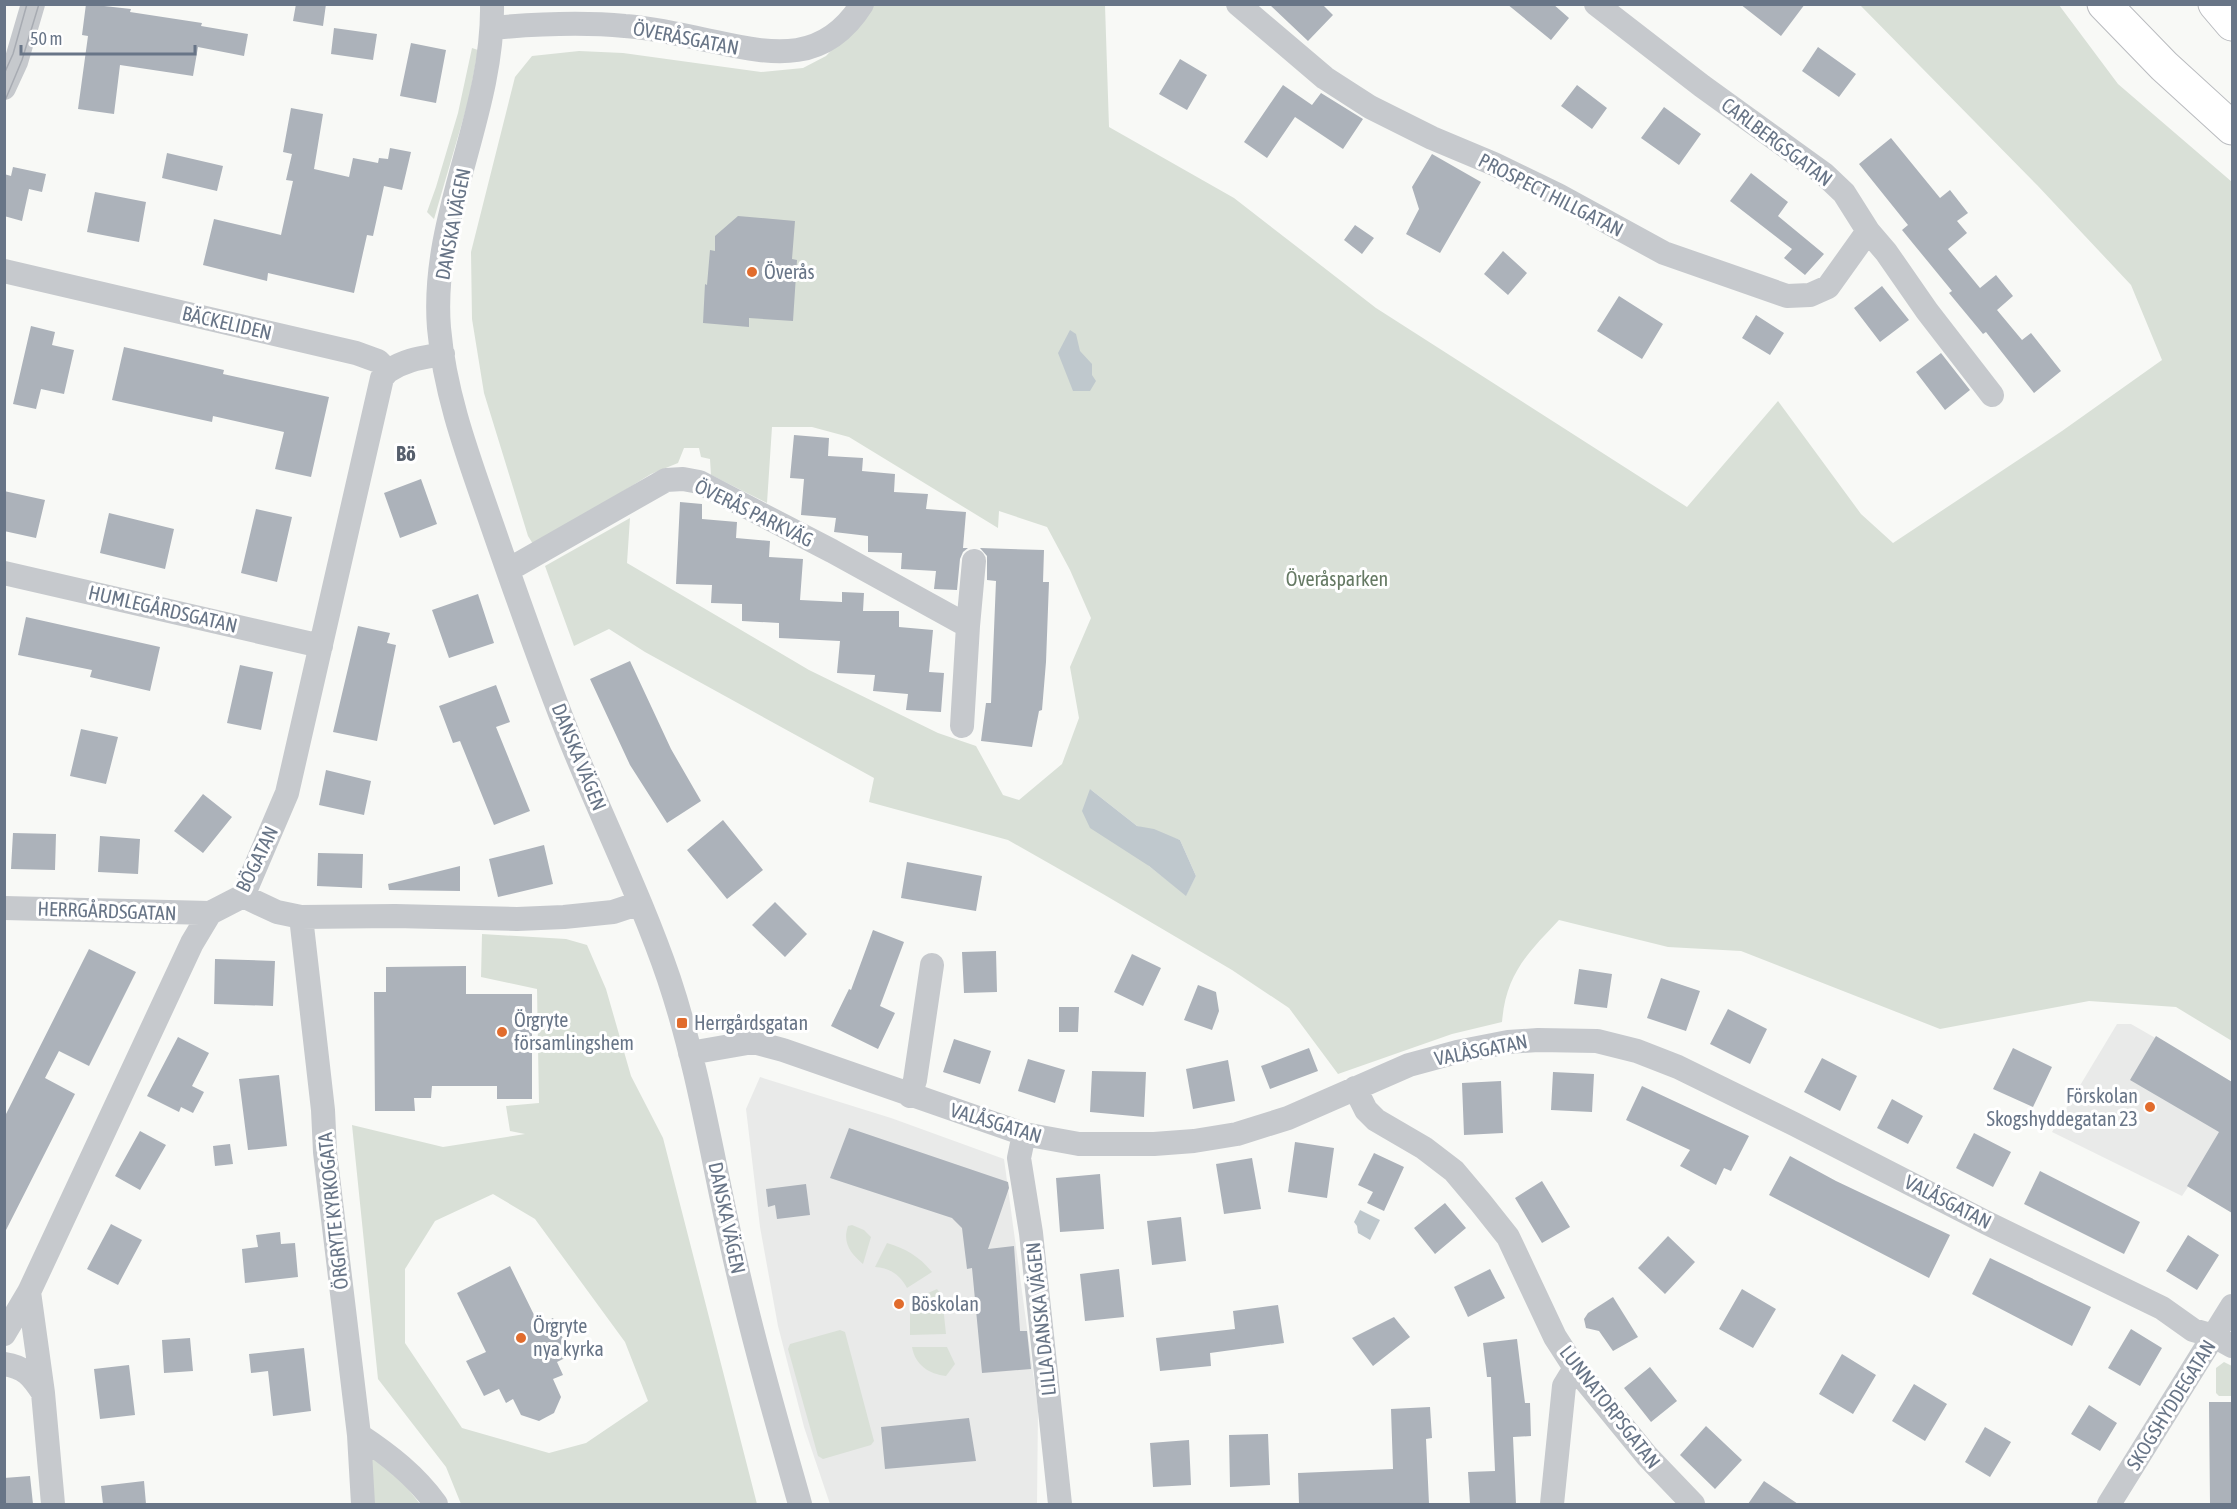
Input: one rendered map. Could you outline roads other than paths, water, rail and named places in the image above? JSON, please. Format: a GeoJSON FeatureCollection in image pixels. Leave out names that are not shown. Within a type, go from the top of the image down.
{"type":"FeatureCollection","features":[{"type":"Feature","properties":{"kind":"highway"},"geometry":{"type":"LineString","coordinates":[[2104,4],[2164,66],[2232,128]]}},
{"type":"Feature","properties":{"kind":"highway"},"geometry":{"type":"LineString","coordinates":[[2215,4],[2232,24]]}},
{"type":"Feature","properties":{"kind":"street"},"geometry":{"type":"LineString","coordinates":[[4,88],[16,62],[33,4]]}},
{"type":"Feature","properties":{"kind":"street","name":"ÖVERÅSGATAN"},"geometry":{"type":"LineString","coordinates":[[492,16],[547,25],[626,26],[695,37],[758,51],[796,52],[830,38],[849,23],[862,4]]}},
{"type":"Feature","properties":{"kind":"street","name":"PROSPECT HILLGATAN"},"geometry":{"type":"LineString","coordinates":[[1238,4],[1325,78],[1370,107],[1432,138],[1515,174],[1664,253],[1787,296],[1810,296],[1828,287],[1868,231]]}},
{"type":"Feature","properties":{"kind":"street","name":"CARLBERGSGATAN"},"geometry":{"type":"LineString","coordinates":[[1596,4],[1702,86],[1824,174],[1844,193],[1868,231],[1992,396]]}},
{"type":"Feature","properties":{"kind":"street","name":"DANSKA VÄGEN"},"geometry":{"type":"LineString","coordinates":[[492,16],[490,52],[482,95],[449,224],[440,272],[439,327],[446,380],[463,440],[568,735],[640,903],[668,979],[706,1116],[732,1249],[800,1504]]}},
{"type":"Feature","properties":{"kind":"street","name":"BÄCKELIDEN"},"geometry":{"type":"LineString","coordinates":[[4,271],[356,352],[378,361],[388,371]]}},
{"type":"Feature","properties":{"kind":"street"},"geometry":{"type":"LineString","coordinates":[[388,371],[403,362],[443,354]]}},
{"type":"Feature","properties":{"kind":"street","name":"BÖGATAN"},"geometry":{"type":"LineString","coordinates":[[210,913],[243,896],[287,793],[382,378],[388,371]]}},
{"type":"Feature","properties":{"kind":"street","name":"ÖVERÅS PARKVÄG"},"geometry":{"type":"LineString","coordinates":[[508,570],[666,480],[683,479],[699,482],[726,495],[968,626]]}},
{"type":"Feature","properties":{"kind":"street"},"geometry":{"type":"LineString","coordinates":[[962,726],[974,561]]}},
{"type":"Feature","properties":{"kind":"street","name":"HUMLEGÅRDSGATAN"},"geometry":{"type":"LineString","coordinates":[[4,573],[321,646]]}},
{"type":"Feature","properties":{"kind":"street"},"geometry":{"type":"LineString","coordinates":[[243,896],[277,912],[301,917],[395,916],[517,919],[613,912],[640,903]]}},
{"type":"Feature","properties":{"kind":"street","name":"HERRGÅRDSGATAN"},"geometry":{"type":"LineString","coordinates":[[4,908],[210,913]]}},
{"type":"Feature","properties":{"kind":"street"},"geometry":{"type":"LineString","coordinates":[[4,1334],[29,1292],[192,943],[210,913]]}},
{"type":"Feature","properties":{"kind":"street","name":"ÖRGRYTE KYRKOGATA"},"geometry":{"type":"LineString","coordinates":[[301,917],[323,1110],[325,1152],[359,1435],[363,1504]]}},
{"type":"Feature","properties":{"kind":"street"},"geometry":{"type":"LineString","coordinates":[[910,1096],[915,1080],[932,965]]}},
{"type":"Feature","properties":{"kind":"street","name":"VALÅSGATAN"},"geometry":{"type":"LineString","coordinates":[[690,1053],[753,1042],[783,1050],[1024,1134],[1079,1144],[1154,1144],[1194,1141],[1237,1134],[1288,1118],[1409,1065],[1457,1052],[1508,1042],[1597,1041],[1637,1052],[1677,1067],[2162,1308],[2193,1330],[2223,1341]]}},
{"type":"Feature","properties":{"kind":"street","name":"LUNNATORPSGATAN"},"geometry":{"type":"LineString","coordinates":[[1355,1088],[1366,1110],[1376,1120],[1424,1148],[1454,1171],[1500,1227],[1508,1237],[1555,1337],[1575,1368],[1647,1456],[1693,1504]]}},
{"type":"Feature","properties":{"kind":"street","name":"LILLA DANSKA VÄGEN"},"geometry":{"type":"LineString","coordinates":[[1024,1134],[1019,1158],[1037,1280],[1060,1504]]}},
{"type":"Feature","properties":{"kind":"street"},"geometry":{"type":"LineString","coordinates":[[29,1292],[43,1393],[53,1504]]}},
{"type":"Feature","properties":{"kind":"street","name":"SKOGSHYDDEGATAN"},"geometry":{"type":"LineString","coordinates":[[2109,1504],[2223,1341],[2232,1305]]}},
{"type":"Feature","properties":{"kind":"street"},"geometry":{"type":"LineString","coordinates":[[4,1364],[17,1366],[31,1374],[43,1393]]}},
{"type":"Feature","properties":{"kind":"street"},"geometry":{"type":"LineString","coordinates":[[1552,1504],[1564,1386],[1575,1368]]}},
{"type":"Feature","properties":{"kind":"street"},"geometry":{"type":"LineString","coordinates":[[359,1435],[397,1461],[422,1485],[436,1504]]}},
{"type":"Feature","properties":{"kind":"tram line"},"geometry":{"type":"LineString","coordinates":[[4,74],[13,54],[27,4]]}},
{"type":"Feature","properties":{"kind":"tram line"},"geometry":{"type":"LineString","coordinates":[[4,103],[22,60],[39,4]]}},
{"type":"Feature","properties":{"kind":"place","name":"Överås"},"geometry":{"type":"Point","coordinates":[752,272]}},
{"type":"Feature","properties":{"kind":"place","name":"Herrgårdsgatan"},"geometry":{"type":"Point","coordinates":[682,1023]}},
{"type":"Feature","properties":{"kind":"place","name":"Örgryte församlingshem"},"geometry":{"type":"Point","coordinates":[502,1032]}},
{"type":"Feature","properties":{"kind":"place","name":"Förskolan Skogshyddegatan 23"},"geometry":{"type":"Point","coordinates":[2150,1107]}},
{"type":"Feature","properties":{"kind":"place","name":"Böskolan"},"geometry":{"type":"Point","coordinates":[899,1304]}},
{"type":"Feature","properties":{"kind":"place","name":"Örgryte nya kyrka"},"geometry":{"type":"Point","coordinates":[521,1338]}},
{"type":"Feature","properties":{"kind":"district","name":"Bö"},"geometry":{"type":"Point","coordinates":[406,454]}},
{"type":"Feature","properties":{"kind":"park label","name":"Överåsparken"},"geometry":{"type":"Point","coordinates":[1337,579]}}]}
